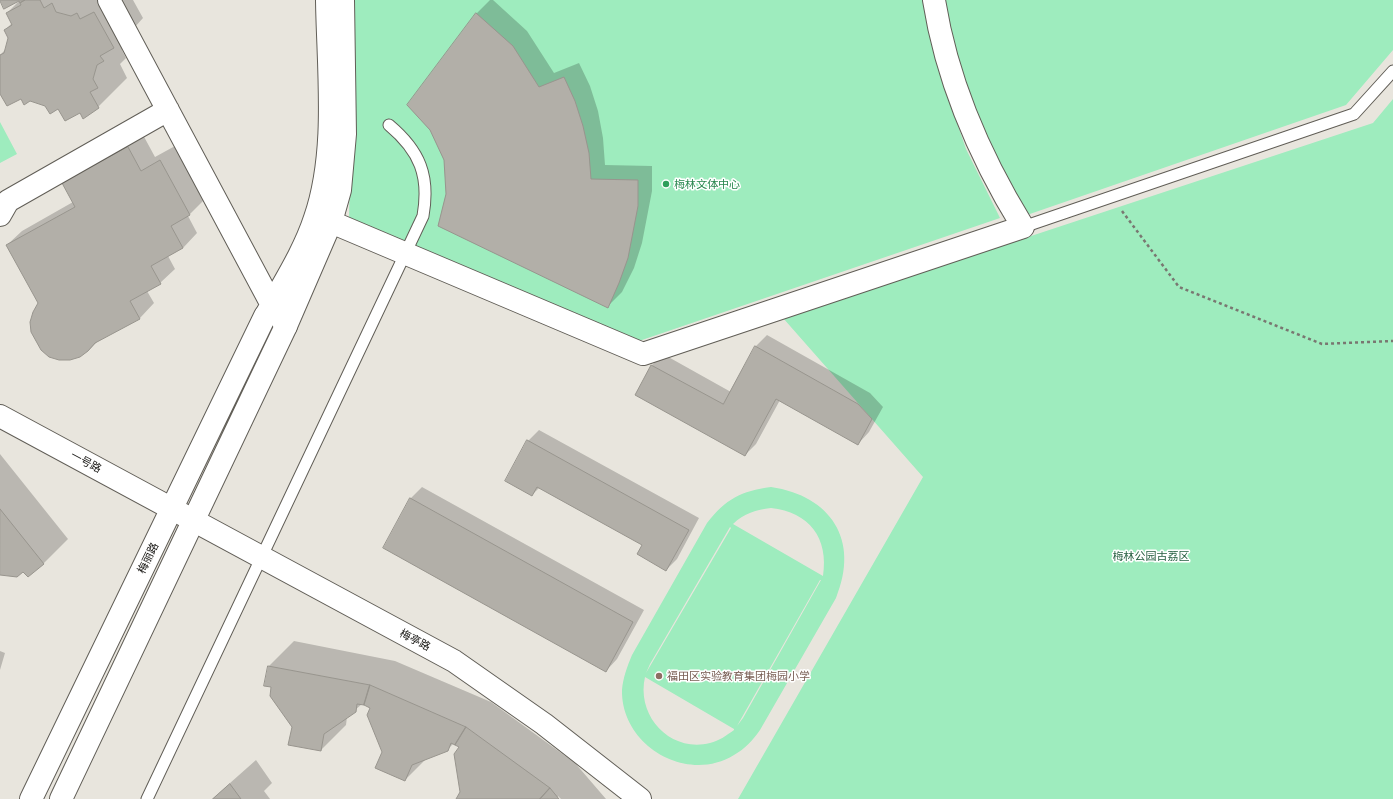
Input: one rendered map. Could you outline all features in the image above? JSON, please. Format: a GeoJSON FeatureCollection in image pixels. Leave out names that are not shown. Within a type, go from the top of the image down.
{"type":"FeatureCollection","features":[{"type":"Feature","properties":{"kind":"street"},"geometry":{"type":"LineString","coordinates":[[109,0],[168,110],[268,311],[286,326]]}},
{"type":"Feature","properties":{"kind":"street","name":"梅丽路"},"geometry":{"type":"LineString","coordinates":[[31,799],[268,311],[311,231],[323,189],[329,114],[327,0]]}},
{"type":"Feature","properties":{"kind":"street"},"geometry":{"type":"LineString","coordinates":[[61,799],[286,326],[331,222],[340,190],[344,152],[343,0]]}},
{"type":"Feature","properties":{"kind":"street"},"geometry":{"type":"LineString","coordinates":[[331,222],[643,354],[1023,227],[991,171],[968,122],[944,49],[934,0]]}},
{"type":"Feature","properties":{"kind":"street"},"geometry":{"type":"LineString","coordinates":[[0,215],[8,201],[168,110]]}},
{"type":"Feature","properties":{"kind":"street","name":"一号路"},"geometry":{"type":"LineString","coordinates":[[0,416],[172,508]]}},
{"type":"Feature","properties":{"kind":"street","name":"梅亭路"},"geometry":{"type":"LineString","coordinates":[[172,508],[454,661],[544,724],[627,787],[640,799]]}},
{"type":"Feature","properties":{"kind":"lane"},"geometry":{"type":"LineString","coordinates":[[1023,227],[1354,114],[1393,71]]}},
{"type":"Feature","properties":{"kind":"lane"},"geometry":{"type":"LineString","coordinates":[[147,799],[407,254],[423,216],[426,196],[424,175],[416,155],[405,138],[389,125]]}},
{"type":"Feature","properties":{"kind":"path"},"geometry":{"type":"LineString","coordinates":[[1111,197],[1179,287],[1322,344],[1393,341]]}},
{"type":"Feature","properties":{"kind":"green space","name":"梅林文体中心"},"geometry":{"type":"Polygon","coordinates":[[[354,0],[925,0],[941,76],[966,149],[1000,218],[639,341],[349,219],[354,0]]]}},
{"type":"Feature","properties":{"kind":"green space"},"geometry":{"type":"Polygon","coordinates":[[[941,0],[1393,0],[1393,50],[1346,105],[1024,216],[972,114],[941,0]]]}},
{"type":"Feature","properties":{"kind":"green space","name":"梅林公园古荔区"},"geometry":{"type":"Polygon","coordinates":[[[1393,99],[1393,799],[738,799],[923,477],[783,318],[1373,123],[1393,99]]]}},
{"type":"Feature","properties":{"kind":"green space"},"geometry":{"type":"Polygon","coordinates":[[[0,122],[17,154],[0,163],[0,122]]]}},
{"type":"Feature","properties":{"kind":"green space"},"geometry":{"type":"Polygon","coordinates":[[[771,487],[792,492],[810,500],[824,511],[835,524],[842,540],[844,557],[843,577],[836,598],[760,730],[752,741],[738,753],[716,763],[697,765],[678,762],[660,754],[645,743],[632,728],[625,710],[622,690],[623,681],[632,655],[707,523],[728,502],[743,494],[771,487]],[[771,508],[755,511],[737,520],[733,524],[823,576],[823,550],[814,529],[806,521],[796,515],[771,508]],[[730,527],[646,673],[731,528],[730,527]],[[820,580],[737,726],[743,718],[820,580]],[[645,677],[644,691],[646,705],[651,718],[669,737],[695,745],[713,742],[726,736],[734,730],[645,677]]]}},
{"type":"Feature","properties":{"kind":"building"},"geometry":{"type":"Polygon","coordinates":[[[0,0],[25,0],[20,3],[19,1],[4,9],[0,0]]]}},
{"type":"Feature","properties":{"kind":"building"},"geometry":{"type":"Polygon","coordinates":[[[25,0],[40,0],[44,8],[52,3],[56,12],[71,16],[77,13],[80,19],[94,12],[114,48],[100,56],[104,61],[97,65],[93,79],[98,88],[90,92],[99,108],[83,119],[80,113],[65,121],[58,109],[50,114],[45,106],[30,101],[24,105],[21,99],[7,106],[0,94],[0,55],[4,53],[8,38],[4,30],[12,25],[6,13],[21,5],[20,3],[25,0]]]}},
{"type":"Feature","properties":{"kind":"building"},"geometry":{"type":"Polygon","coordinates":[[[476,13],[513,46],[539,87],[564,77],[575,101],[583,126],[589,153],[591,179],[638,180],[638,206],[628,258],[608,308],[438,226],[446,194],[444,160],[430,130],[407,105],[476,13]]]}},
{"type":"Feature","properties":{"kind":"building"},"geometry":{"type":"Polygon","coordinates":[[[128,147],[141,171],[160,160],[190,215],[171,226],[183,248],[151,266],[161,284],[130,301],[140,319],[95,343],[80,357],[70,360],[59,360],[49,357],[41,350],[31,332],[30,322],[38,303],[6,245],[75,207],[62,183],[128,147]]]}},
{"type":"Feature","properties":{"kind":"building"},"geometry":{"type":"Polygon","coordinates":[[[755,346],[858,404],[872,419],[858,445],[776,399],[745,456],[635,395],[651,365],[723,404],[755,346]]]}},
{"type":"Feature","properties":{"kind":"building"},"geometry":{"type":"Polygon","coordinates":[[[527,440],[689,530],[666,571],[637,554],[642,545],[537,487],[532,496],[505,481],[527,440]]]}},
{"type":"Feature","properties":{"kind":"building"},"geometry":{"type":"Polygon","coordinates":[[[410,498],[633,622],[606,672],[383,548],[410,498]]]}},
{"type":"Feature","properties":{"kind":"building"},"geometry":{"type":"Polygon","coordinates":[[[0,509],[44,564],[28,577],[23,572],[17,577],[0,575],[0,509]]]}},
{"type":"Feature","properties":{"kind":"building"},"geometry":{"type":"Polygon","coordinates":[[[268,666],[370,685],[364,705],[357,704],[356,712],[324,734],[321,751],[288,745],[292,727],[270,696],[271,687],[264,686],[268,666]]]}},
{"type":"Feature","properties":{"kind":"building"},"geometry":{"type":"Polygon","coordinates":[[[370,685],[466,727],[455,745],[451,743],[448,751],[412,765],[405,781],[375,768],[382,752],[367,715],[370,708],[364,705],[370,685]]]}},
{"type":"Feature","properties":{"kind":"building"},"geometry":{"type":"Polygon","coordinates":[[[466,727],[550,788],[540,799],[456,799],[460,792],[454,754],[459,747],[455,745],[466,727]]]}},
{"type":"Feature","properties":{"kind":"building"},"geometry":{"type":"Polygon","coordinates":[[[230,784],[241,799],[213,799],[230,784]]]}},
{"type":"Feature","properties":{"kind":"building"},"geometry":{"type":"Polygon","coordinates":[[[550,788],[559,799],[540,799],[550,788]]]}},
{"type":"Feature","properties":{"kind":"place","name":"梅林文体中心"},"geometry":{"type":"Point","coordinates":[666,184]}},
{"type":"Feature","properties":{"kind":"place","name":"福田区实验教育集团梅园小学"},"geometry":{"type":"Point","coordinates":[659,676]}}]}
